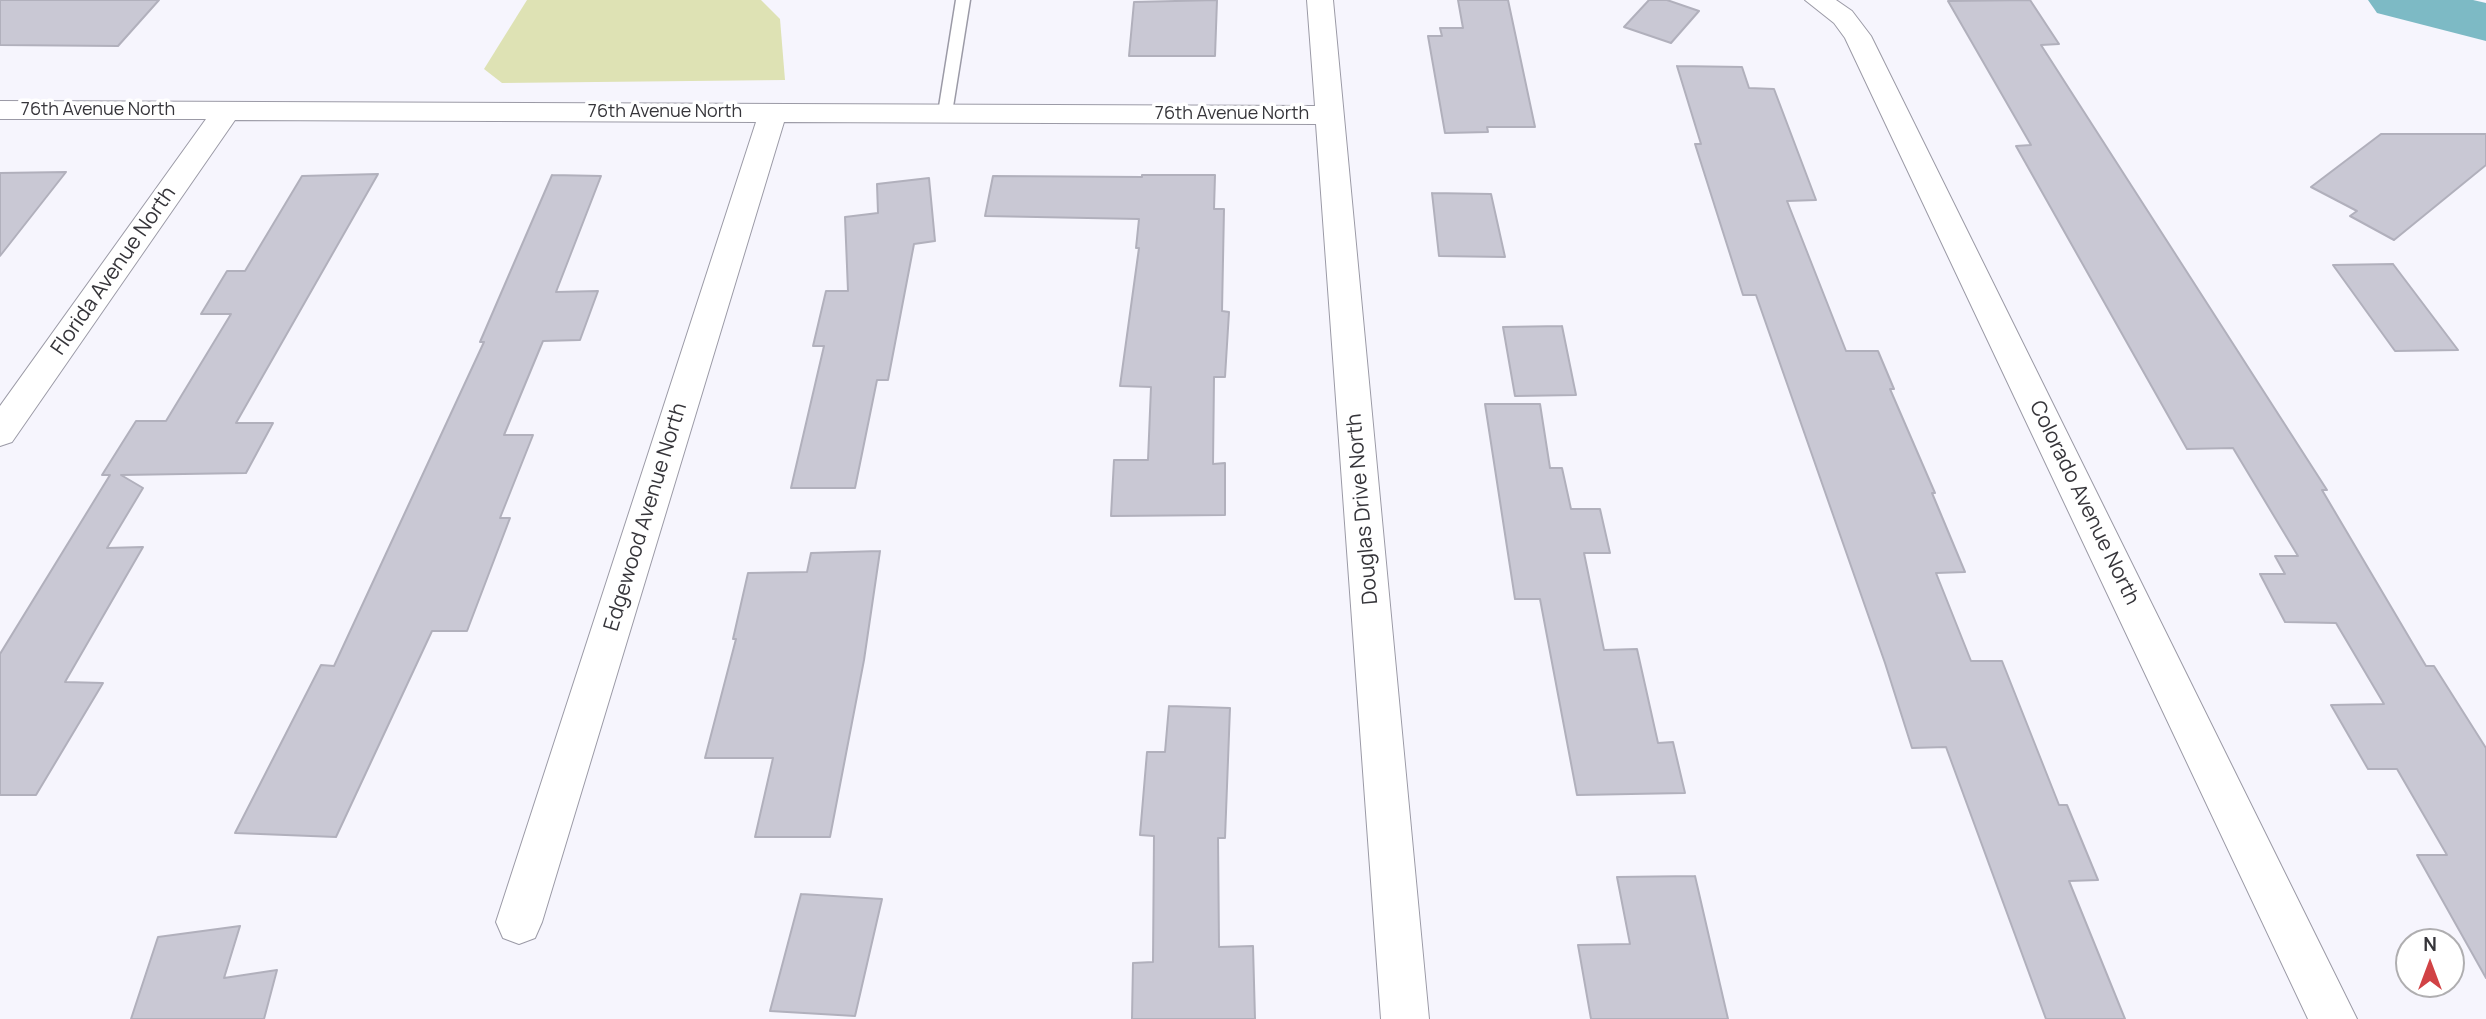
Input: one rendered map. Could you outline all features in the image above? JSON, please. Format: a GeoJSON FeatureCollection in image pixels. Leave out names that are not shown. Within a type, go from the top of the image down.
{"type":"FeatureCollection","features":[{"type":"Feature","properties":{"kind":"street","name":"Douglas Drive North"},"geometry":{"type":"LineString","coordinates":[[1320,0],[1405,1019]]}},
{"type":"Feature","properties":{"kind":"street","name":"Colorado Avenue North"},"geometry":{"type":"LineString","coordinates":[[1818,0],[1843,17],[1858,36],[2333,1019]]}},
{"type":"Feature","properties":{"kind":"street","name":"76th Avenue North"},"geometry":{"type":"LineString","coordinates":[[0,110],[1330,114]]}},
{"type":"Feature","properties":{"kind":"street","name":"Florida Avenue North"},"geometry":{"type":"LineString","coordinates":[[0,433],[227,110]]}},
{"type":"Feature","properties":{"kind":"street","name":"Edgewood Avenue North"},"geometry":{"type":"LineString","coordinates":[[519,922],[773,112]]}},
{"type":"Feature","properties":{"kind":"lane"},"geometry":{"type":"LineString","coordinates":[[945,113],[963,0]]}},
{"type":"Feature","properties":{"kind":"green space"},"geometry":{"type":"Polygon","coordinates":[[[527,0],[761,0],[780,19],[785,80],[502,83],[484,69],[527,0]]]}},
{"type":"Feature","properties":{"kind":"building"},"geometry":{"type":"Polygon","coordinates":[[[0,0],[159,0],[118,46],[0,45],[0,0]]]}},
{"type":"Feature","properties":{"kind":"building"},"geometry":{"type":"Polygon","coordinates":[[[1217,0],[1215,56],[1129,56],[1134,2],[1217,0]]]}},
{"type":"Feature","properties":{"kind":"building"},"geometry":{"type":"Polygon","coordinates":[[[1458,0],[1508,0],[1535,127],[1487,127],[1488,132],[1445,133],[1428,36],[1442,36],[1440,28],[1463,28],[1458,0]]]}},
{"type":"Feature","properties":{"kind":"building"},"geometry":{"type":"Polygon","coordinates":[[[1649,0],[1667,0],[1699,11],[1671,43],[1624,27],[1649,0]]]}},
{"type":"Feature","properties":{"kind":"building"},"geometry":{"type":"Polygon","coordinates":[[[2030,0],[2059,44],[2041,45],[2327,490],[2322,490],[2426,666],[2434,666],[2486,748],[2486,978],[2465,941],[2465,928],[2458,928],[2417,855],[2447,855],[2397,769],[2368,769],[2331,705],[2384,704],[2336,623],[2285,622],[2260,574],[2285,574],[2275,556],[2298,556],[2233,448],[2187,449],[2016,146],[2031,145],[1948,1],[2030,0]]]}},
{"type":"Feature","properties":{"kind":"building"},"geometry":{"type":"Polygon","coordinates":[[[1677,66],[1742,67],[1749,88],[1774,89],[1816,200],[1787,201],[1846,351],[1878,351],[1894,389],[1890,389],[1935,493],[1932,493],[1965,572],[1936,573],[1971,661],[2002,661],[2059,805],[2067,805],[2098,880],[2069,881],[2125,1019],[2046,1019],[1946,747],[1912,748],[1885,663],[1756,295],[1743,295],[1695,144],[1701,144],[1677,66]]]}},
{"type":"Feature","properties":{"kind":"building"},"geometry":{"type":"Polygon","coordinates":[[[2381,134],[2486,134],[2486,165],[2394,240],[2350,216],[2357,211],[2311,187],[2381,134]]]}},
{"type":"Feature","properties":{"kind":"building"},"geometry":{"type":"Polygon","coordinates":[[[66,172],[0,256],[0,173],[66,172]]]}},
{"type":"Feature","properties":{"kind":"building"},"geometry":{"type":"Polygon","coordinates":[[[378,174],[236,423],[273,423],[246,473],[121,475],[143,488],[107,548],[143,547],[65,682],[103,683],[36,795],[0,795],[0,654],[110,475],[102,475],[136,421],[166,421],[231,314],[201,314],[227,271],[245,271],[302,176],[378,174]]]}},
{"type":"Feature","properties":{"kind":"building"},"geometry":{"type":"Polygon","coordinates":[[[552,175],[601,176],[556,292],[598,291],[580,340],[543,341],[504,435],[533,435],[500,518],[510,518],[467,631],[432,631],[336,837],[235,833],[321,665],[334,666],[484,342],[480,342],[552,175]]]}},
{"type":"Feature","properties":{"kind":"building"},"geometry":{"type":"Polygon","coordinates":[[[1215,175],[1214,209],[1224,209],[1222,311],[1229,312],[1225,377],[1214,377],[1213,464],[1225,463],[1225,515],[1111,516],[1114,460],[1148,460],[1151,387],[1120,386],[1139,248],[1136,248],[1139,219],[985,216],[993,176],[1215,175]]]}},
{"type":"Feature","properties":{"kind":"building"},"geometry":{"type":"Polygon","coordinates":[[[929,178],[935,241],[914,244],[888,380],[877,380],[855,488],[791,488],[824,346],[813,346],[826,291],[848,291],[845,217],[878,213],[877,184],[929,178]]]}},
{"type":"Feature","properties":{"kind":"building"},"geometry":{"type":"Polygon","coordinates":[[[1432,193],[1491,194],[1505,257],[1439,256],[1432,193]]]}},
{"type":"Feature","properties":{"kind":"building"},"geometry":{"type":"Polygon","coordinates":[[[2393,264],[2458,350],[2395,351],[2333,265],[2393,264]]]}},
{"type":"Feature","properties":{"kind":"building"},"geometry":{"type":"Polygon","coordinates":[[[1562,326],[1576,395],[1515,396],[1503,327],[1562,326]]]}},
{"type":"Feature","properties":{"kind":"building"},"geometry":{"type":"Polygon","coordinates":[[[1485,404],[1540,404],[1550,468],[1562,468],[1571,509],[1600,509],[1610,553],[1584,553],[1604,650],[1637,649],[1658,743],[1673,742],[1685,793],[1577,795],[1540,599],[1515,599],[1485,404]]]}},
{"type":"Feature","properties":{"kind":"building"},"geometry":{"type":"Polygon","coordinates":[[[880,551],[864,660],[830,837],[755,837],[773,758],[705,758],[736,639],[733,639],[748,573],[807,572],[811,553],[880,551]]]}},
{"type":"Feature","properties":{"kind":"building"},"geometry":{"type":"Polygon","coordinates":[[[1169,706],[1230,708],[1225,838],[1218,838],[1219,947],[1253,946],[1255,1019],[1132,1019],[1133,963],[1153,962],[1154,836],[1140,835],[1147,752],[1165,752],[1169,706]]]}},
{"type":"Feature","properties":{"kind":"building"},"geometry":{"type":"Polygon","coordinates":[[[1695,876],[1728,1019],[1591,1019],[1578,945],[1630,944],[1617,877],[1695,876]]]}},
{"type":"Feature","properties":{"kind":"building"},"geometry":{"type":"Polygon","coordinates":[[[801,894],[882,899],[855,1016],[770,1011],[801,894]]]}},
{"type":"Feature","properties":{"kind":"building"},"geometry":{"type":"Polygon","coordinates":[[[240,926],[224,978],[277,970],[264,1019],[131,1019],[158,937],[240,926]]]}},
{"type":"Feature","properties":{"kind":"waterway"},"geometry":{"type":"LineString","coordinates":[[2399,0],[2486,22]]}}]}
